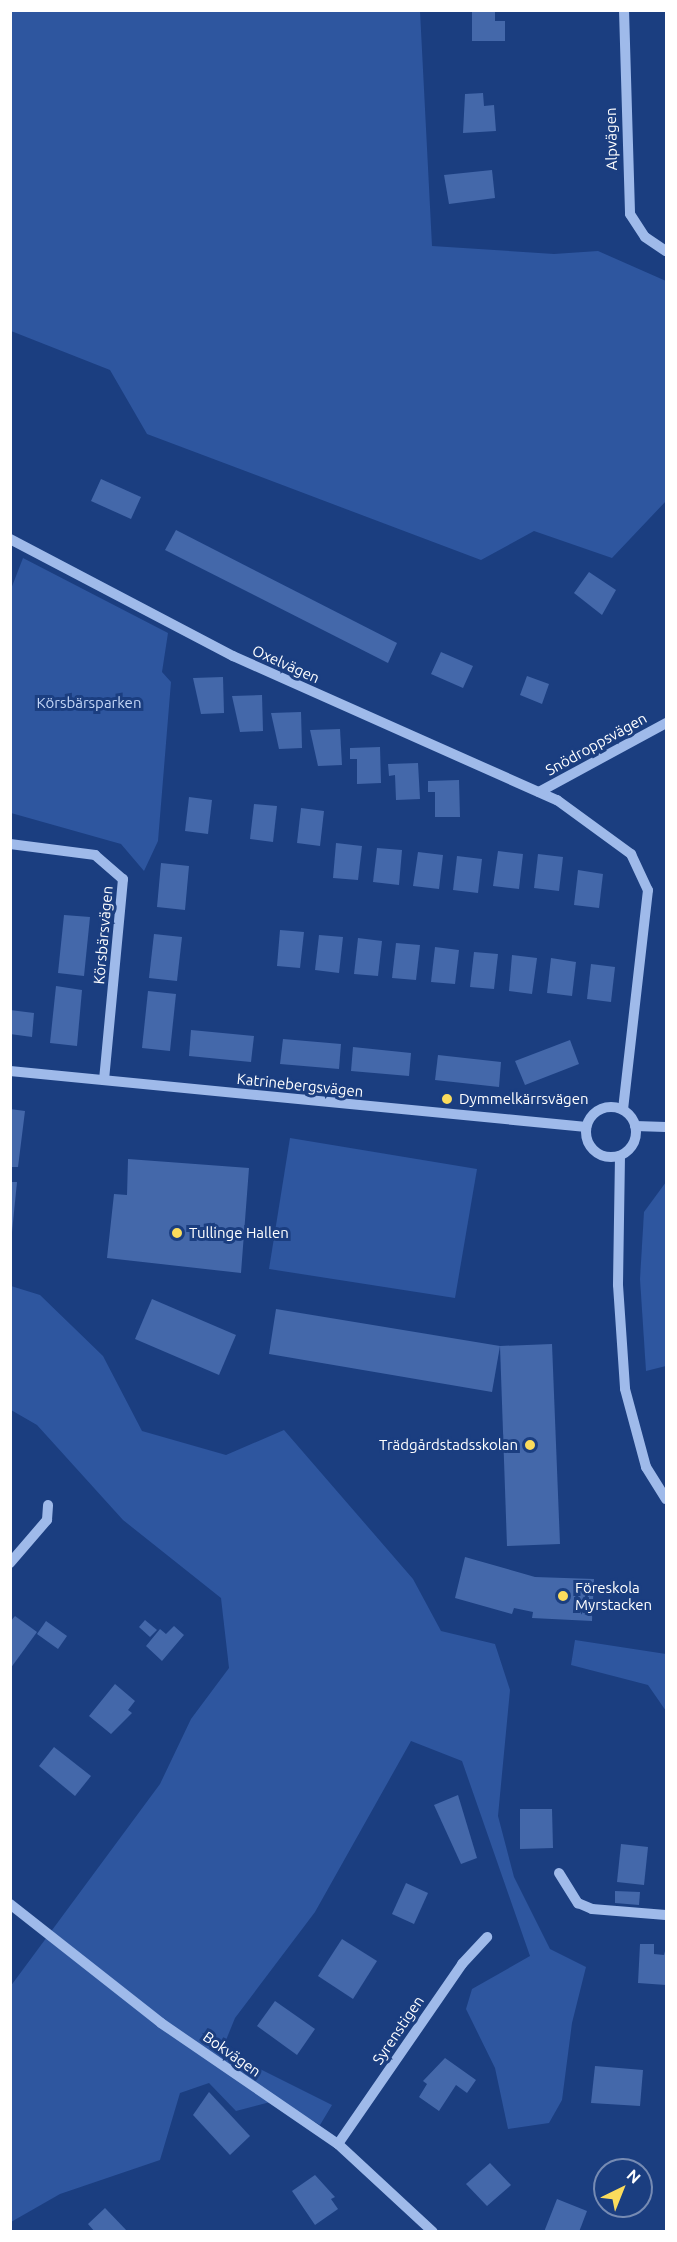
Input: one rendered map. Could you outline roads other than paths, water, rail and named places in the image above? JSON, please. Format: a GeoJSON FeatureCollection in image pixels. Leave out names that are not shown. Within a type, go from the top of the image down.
{"type":"FeatureCollection","features":[{"type":"Feature","properties":{"kind":"street","name":"Alpvägen"},"geometry":{"type":"LineString","coordinates":[[624,10],[630,214],[645,237],[666,251]]}},
{"type":"Feature","properties":{"kind":"street","name":"Oxelvägen"},"geometry":{"type":"LineString","coordinates":[[10,539],[232,656],[557,800],[631,854],[648,890],[623,1110]]}},
{"type":"Feature","properties":{"kind":"street","name":"Snödroppsvägen"},"geometry":{"type":"LineString","coordinates":[[539,792],[666,723]]}},
{"type":"Feature","properties":{"kind":"street","name":"Körsbärsvägen"},"geometry":{"type":"LineString","coordinates":[[10,844],[95,855],[123,879],[104,1080]]}},
{"type":"Feature","properties":{"kind":"street","name":"Katrinebergsvägen"},"geometry":{"type":"LineString","coordinates":[[10,1071],[586,1127]]}},
{"type":"Feature","properties":{"kind":"street"},"geometry":{"type":"LineString","coordinates":[[620,1156],[595,1152],[586,1127],[597,1111],[623,1110],[635,1126],[634,1143],[620,1156],[618,1285],[625,1389],[646,1467],[666,1499]]}},
{"type":"Feature","properties":{"kind":"street"},"geometry":{"type":"LineString","coordinates":[[635,1126],[666,1127]]}},
{"type":"Feature","properties":{"kind":"street"},"geometry":{"type":"LineString","coordinates":[[10,1563],[47,1521],[48,1505]]}},
{"type":"Feature","properties":{"kind":"street"},"geometry":{"type":"LineString","coordinates":[[559,1873],[578,1903],[592,1909],[666,1915]]}},
{"type":"Feature","properties":{"kind":"street","name":"Bokvägen"},"geometry":{"type":"LineString","coordinates":[[10,1904],[161,2023],[338,2144],[433,2232]]}},
{"type":"Feature","properties":{"kind":"street","name":"Syrenstigen"},"geometry":{"type":"LineString","coordinates":[[338,2144],[462,1964],[488,1937]]}},
{"type":"Feature","properties":{"kind":"place","name":"Dymmelkärrsvägen"},"geometry":{"type":"Point","coordinates":[447,1099]}},
{"type":"Feature","properties":{"kind":"place","name":"Tullinge Hallen"},"geometry":{"type":"Point","coordinates":[177,1233]}},
{"type":"Feature","properties":{"kind":"place","name":"Trädgårdstadsskolan"},"geometry":{"type":"Point","coordinates":[530,1445]}},
{"type":"Feature","properties":{"kind":"place","name":"Föreskola Myrstacken"},"geometry":{"type":"Point","coordinates":[563,1596]}},
{"type":"Feature","properties":{"kind":"park label","name":"Körsbärsparken"},"geometry":{"type":"Point","coordinates":[89,703]}}]}
